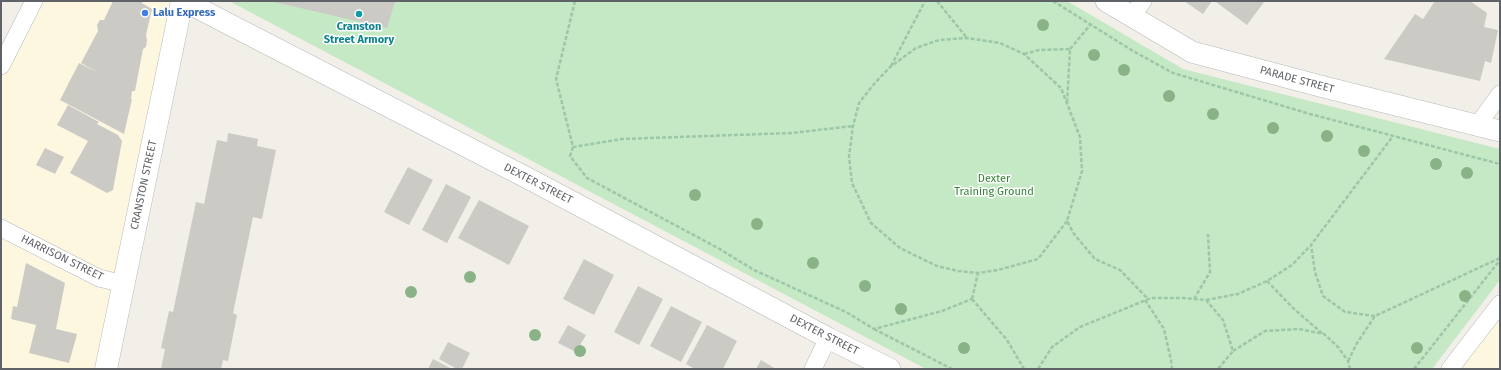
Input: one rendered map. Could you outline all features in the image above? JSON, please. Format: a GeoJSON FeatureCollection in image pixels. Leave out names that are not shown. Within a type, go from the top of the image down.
{"type":"FeatureCollection","features":[{"type":"Feature","properties":{"kind":"main road","name":"CRANSTON STREET"},"geometry":{"type":"LineString","coordinates":[[106,369],[183,1]]}},
{"type":"Feature","properties":{"kind":"street"},"geometry":{"type":"LineString","coordinates":[[1,66],[34,1]]}},
{"type":"Feature","properties":{"kind":"street","name":"DEXTER STREET"},"geometry":{"type":"LineString","coordinates":[[183,1],[598,215],[828,338],[890,369]]}},
{"type":"Feature","properties":{"kind":"street","name":"PARADE STREET"},"geometry":{"type":"LineString","coordinates":[[1106,1],[1137,9],[1192,52],[1500,131]]}},
{"type":"Feature","properties":{"kind":"street"},"geometry":{"type":"LineString","coordinates":[[1477,126],[1500,94]]}},
{"type":"Feature","properties":{"kind":"street","name":"HARRISON STREET"},"geometry":{"type":"LineString","coordinates":[[1,228],[99,278],[124,284]]}},
{"type":"Feature","properties":{"kind":"street"},"geometry":{"type":"LineString","coordinates":[[1450,369],[1500,304]]}},
{"type":"Feature","properties":{"kind":"street"},"geometry":{"type":"LineString","coordinates":[[813,369],[828,338]]}},
{"type":"Feature","properties":{"kind":"path"},"geometry":{"type":"LineString","coordinates":[[575,1],[556,79],[573,147],[570,156],[587,178],[718,248],[754,270],[846,312],[874,329],[952,369]]}},
{"type":"Feature","properties":{"kind":"path"},"geometry":{"type":"LineString","coordinates":[[890,66],[916,48],[939,40],[967,38],[1000,43],[1024,54],[1061,88],[1080,137],[1082,171],[1067,221],[1038,259],[998,270],[978,272],[958,271],[937,266],[900,248],[871,223],[852,183],[849,157],[853,126],[859,103],[890,66],[925,1]]}},
{"type":"Feature","properties":{"kind":"path"},"geometry":{"type":"LineString","coordinates":[[937,1],[967,38]]}},
{"type":"Feature","properties":{"kind":"path"},"geometry":{"type":"LineString","coordinates":[[1067,105],[1070,49],[1091,24]]}},
{"type":"Feature","properties":{"kind":"path"},"geometry":{"type":"LineString","coordinates":[[1024,54],[1039,50],[1070,49]]}},
{"type":"Feature","properties":{"kind":"path"},"geometry":{"type":"LineString","coordinates":[[573,147],[622,138],[792,133],[853,126]]}},
{"type":"Feature","properties":{"kind":"path"},"geometry":{"type":"LineString","coordinates":[[1038,369],[1052,347],[1080,327],[1146,299],[1183,298],[1206,300],[1238,294],[1267,281],[1292,265],[1311,245],[1393,136]]}},
{"type":"Feature","properties":{"kind":"path"},"geometry":{"type":"LineString","coordinates":[[1067,221],[1074,234],[1095,259],[1120,270],[1146,299],[1164,329],[1172,369]]}},
{"type":"Feature","properties":{"kind":"path"},"geometry":{"type":"LineString","coordinates":[[1194,300],[1210,272],[1208,234]]}},
{"type":"Feature","properties":{"kind":"path"},"geometry":{"type":"LineString","coordinates":[[1311,245],[1315,272],[1323,296],[1345,312],[1375,316]]}},
{"type":"Feature","properties":{"kind":"path"},"geometry":{"type":"LineString","coordinates":[[1348,361],[1357,343],[1375,316],[1500,259]]}},
{"type":"Feature","properties":{"kind":"path"},"geometry":{"type":"LineString","coordinates":[[1414,369],[1500,259]]}},
{"type":"Feature","properties":{"kind":"path"},"geometry":{"type":"LineString","coordinates":[[972,299],[978,272]]}},
{"type":"Feature","properties":{"kind":"path"},"geometry":{"type":"LineString","coordinates":[[1267,281],[1294,309],[1338,347],[1348,361],[1350,369]]}},
{"type":"Feature","properties":{"kind":"path"},"geometry":{"type":"LineString","coordinates":[[874,329],[942,311],[972,299]]}},
{"type":"Feature","properties":{"kind":"path"},"geometry":{"type":"LineString","coordinates":[[972,299],[1007,340],[1024,369]]}},
{"type":"Feature","properties":{"kind":"path"},"geometry":{"type":"LineString","coordinates":[[1206,300],[1224,320],[1233,351]]}},
{"type":"Feature","properties":{"kind":"path"},"geometry":{"type":"LineString","coordinates":[[1218,369],[1233,351],[1265,331],[1299,328],[1324,334]]}},
{"type":"Feature","properties":{"kind":"shaded area"},"geometry":{"type":"Polygon","coordinates":[[[25,1],[175,1],[97,369],[1,369],[1,47],[25,1]]]}},
{"type":"Feature","properties":{"kind":"shaded area"},"geometry":{"type":"Polygon","coordinates":[[[1500,297],[1500,369],[1446,369],[1500,297]]]}},
{"type":"Feature","properties":{"kind":"green space","name":"Dexter Training Ground"},"geometry":{"type":"Polygon","coordinates":[[[229,1],[1067,1],[1183,69],[1500,149],[1500,280],[1432,369],[926,369],[229,1]]]}},
{"type":"Feature","properties":{"kind":"building"},"geometry":{"type":"Polygon","coordinates":[[[113,1],[142,1],[142,3],[152,9],[146,35],[146,47],[143,49],[135,91],[132,91],[132,99],[124,134],[60,100],[79,63],[99,73],[81,63],[98,31],[97,25],[100,20],[104,20],[113,1]]]}},
{"type":"Feature","properties":{"kind":"building","name":"Cranston Street Armory"},"geometry":{"type":"Polygon","coordinates":[[[270,1],[395,1],[387,28],[270,1]]]}},
{"type":"Feature","properties":{"kind":"building"},"geometry":{"type":"Polygon","coordinates":[[[1184,1],[1212,1],[1203,14],[1184,1]]]}},
{"type":"Feature","properties":{"kind":"building"},"geometry":{"type":"Polygon","coordinates":[[[1216,1],[1263,1],[1264,2],[1247,25],[1216,1]]]}},
{"type":"Feature","properties":{"kind":"building"},"geometry":{"type":"Polygon","coordinates":[[[1435,1],[1470,1],[1487,13],[1484,27],[1498,30],[1491,63],[1485,61],[1480,81],[1384,59],[1415,14],[1423,19],[1435,1]]]}},
{"type":"Feature","properties":{"kind":"building"},"geometry":{"type":"Polygon","coordinates":[[[68,105],[99,122],[97,124],[118,135],[122,141],[113,190],[107,193],[70,173],[88,141],[57,125],[68,105]]]}},
{"type":"Feature","properties":{"kind":"building"},"geometry":{"type":"Polygon","coordinates":[[[228,133],[258,139],[257,146],[276,150],[262,219],[253,217],[233,313],[237,315],[228,361],[223,360],[221,369],[161,369],[165,349],[161,348],[169,311],[173,312],[196,202],[204,204],[217,140],[227,142],[228,133]]]}},
{"type":"Feature","properties":{"kind":"building"},"geometry":{"type":"Polygon","coordinates":[[[45,148],[64,157],[55,174],[36,165],[45,148]]]}},
{"type":"Feature","properties":{"kind":"building"},"geometry":{"type":"Polygon","coordinates":[[[408,167],[433,180],[409,225],[384,212],[408,167]]]}},
{"type":"Feature","properties":{"kind":"building"},"geometry":{"type":"Polygon","coordinates":[[[446,184],[471,197],[447,243],[422,230],[446,184]]]}},
{"type":"Feature","properties":{"kind":"building"},"geometry":{"type":"Polygon","coordinates":[[[479,200],[529,226],[509,265],[458,238],[479,200]]]}},
{"type":"Feature","properties":{"kind":"building"},"geometry":{"type":"Polygon","coordinates":[[[584,259],[614,275],[594,315],[563,299],[584,259]]]}},
{"type":"Feature","properties":{"kind":"building"},"geometry":{"type":"Polygon","coordinates":[[[26,263],[65,283],[56,329],[77,334],[69,363],[29,353],[36,325],[11,319],[13,306],[17,307],[26,263]]]}},
{"type":"Feature","properties":{"kind":"building"},"geometry":{"type":"Polygon","coordinates":[[[638,286],[663,299],[639,345],[614,332],[638,286]]]}},
{"type":"Feature","properties":{"kind":"building"},"geometry":{"type":"Polygon","coordinates":[[[671,306],[702,322],[681,362],[650,346],[671,306]]]}},
{"type":"Feature","properties":{"kind":"building"},"geometry":{"type":"Polygon","coordinates":[[[568,325],[586,335],[576,352],[558,343],[568,325]]]}},
{"type":"Feature","properties":{"kind":"building"},"geometry":{"type":"Polygon","coordinates":[[[707,325],[737,341],[723,369],[695,369],[686,364],[707,325]]]}},
{"type":"Feature","properties":{"kind":"building"},"geometry":{"type":"Polygon","coordinates":[[[448,342],[470,353],[462,369],[457,369],[439,359],[448,342]]]}},
{"type":"Feature","properties":{"kind":"building"},"geometry":{"type":"Polygon","coordinates":[[[433,359],[452,369],[428,369],[433,359]]]}},
{"type":"Feature","properties":{"kind":"building"},"geometry":{"type":"Polygon","coordinates":[[[761,360],[776,369],[756,369],[761,360]]]}},
{"type":"Feature","properties":{"kind":"place","name":"Lalu Express"},"geometry":{"type":"Point","coordinates":[145,13]}},
{"type":"Feature","properties":{"kind":"place","name":"Cranston Street Armory"},"geometry":{"type":"Point","coordinates":[359,14]}}]}
